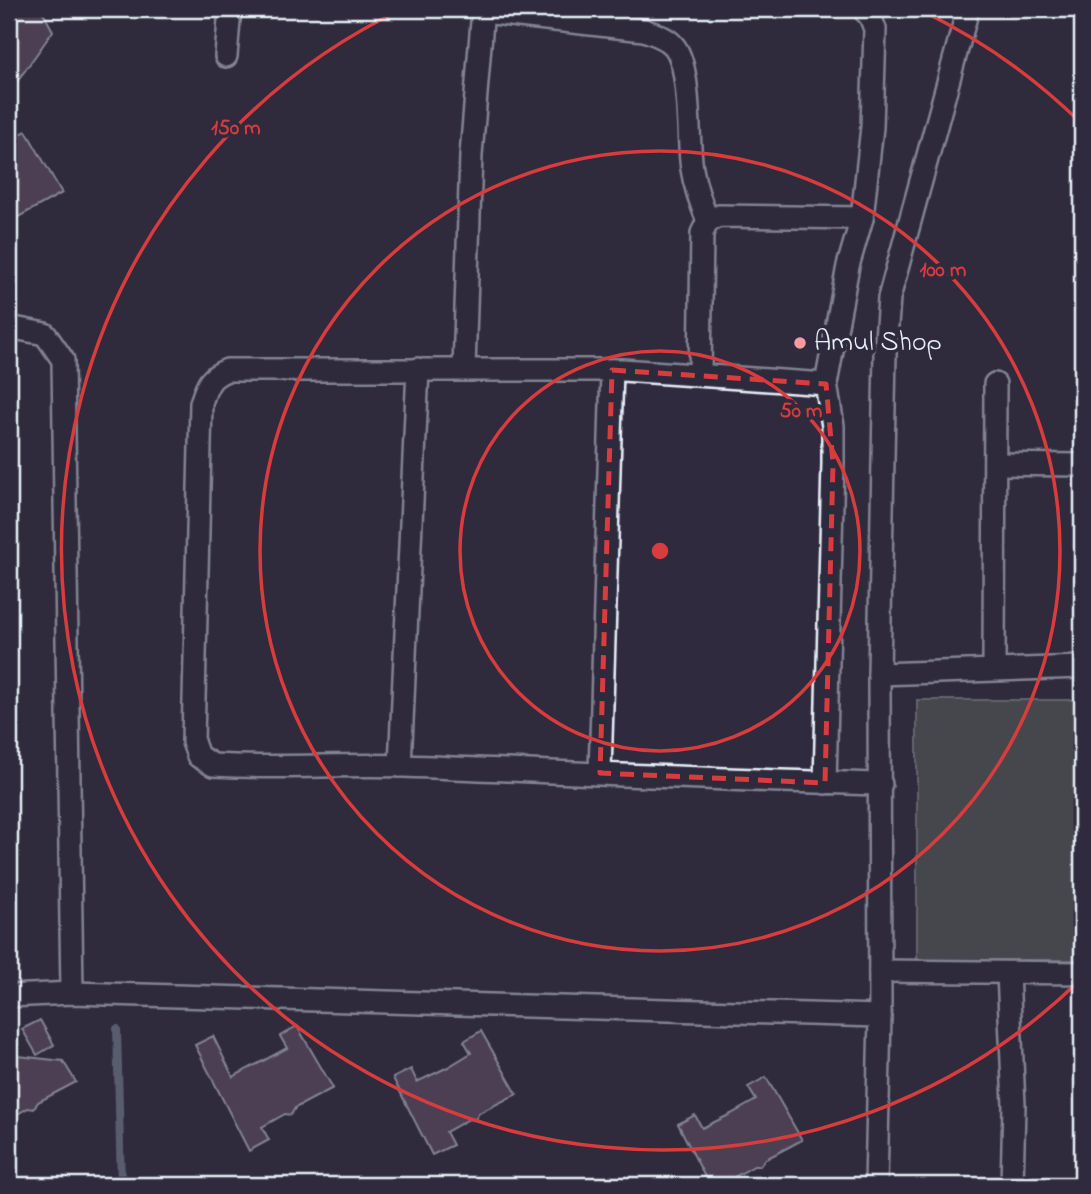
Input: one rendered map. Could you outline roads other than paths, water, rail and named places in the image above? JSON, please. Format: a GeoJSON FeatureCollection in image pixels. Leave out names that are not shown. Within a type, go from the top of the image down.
{"type":"FeatureCollection","features":[{"type":"Feature","properties":{"kind":"street"},"geometry":{"type":"LineString","coordinates":[[226,56],[230,9]]}},
{"type":"Feature","properties":{"kind":"street"},"geometry":{"type":"LineString","coordinates":[[825,783],[833,463],[833,426],[826,384],[848,266],[862,218],[872,127],[875,29],[870,16],[863,9]]}},
{"type":"Feature","properties":{"kind":"street"},"geometry":{"type":"LineString","coordinates":[[876,1185],[881,784],[878,674],[885,353],[889,298],[968,9]]}},
{"type":"Feature","properties":{"kind":"street"},"geometry":{"type":"LineString","coordinates":[[464,369],[471,155],[483,10],[644,30],[673,45],[681,58],[685,79],[692,169],[708,221]]}},
{"type":"Feature","properties":{"kind":"street"},"geometry":{"type":"LineString","coordinates":[[700,375],[702,233],[708,221],[719,216],[862,218]]}},
{"type":"Feature","properties":{"kind":"street"},"geometry":{"type":"LineString","coordinates":[[9,327],[45,334],[63,360],[72,993]]}},
{"type":"Feature","properties":{"kind":"street"},"geometry":{"type":"LineString","coordinates":[[400,766],[418,369]]}},
{"type":"Feature","properties":{"kind":"street"},"geometry":{"type":"LineString","coordinates":[[826,384],[612,370],[226,370],[214,375],[201,403],[193,742],[198,756],[213,765],[229,766],[400,766],[881,784]]}},
{"type":"Feature","properties":{"kind":"street"},"geometry":{"type":"LineString","coordinates":[[600,773],[612,370]]}},
{"type":"Feature","properties":{"kind":"street"},"geometry":{"type":"LineString","coordinates":[[994,669],[995,384]]}},
{"type":"Feature","properties":{"kind":"street"},"geometry":{"type":"LineString","coordinates":[[995,464],[1082,465]]}},
{"type":"Feature","properties":{"kind":"street"},"geometry":{"type":"LineString","coordinates":[[878,674],[1082,667]]}},
{"type":"Feature","properties":{"kind":"street"},"geometry":{"type":"LineString","coordinates":[[880,971],[1082,973]]}},
{"type":"Feature","properties":{"kind":"street"},"geometry":{"type":"LineString","coordinates":[[1008,973],[1014,1105],[1012,1185]]}},
{"type":"Feature","properties":{"kind":"street"},"geometry":{"type":"LineString","coordinates":[[9,996],[72,993],[880,1016]]}},
{"type":"Feature","properties":{"kind":"waterway"},"geometry":{"type":"LineString","coordinates":[[117,1029],[121,1185]]}},
{"type":"Feature","properties":{"kind":"place","name":"Amul Shop"},"geometry":{"type":"Point","coordinates":[800,343]}}]}
